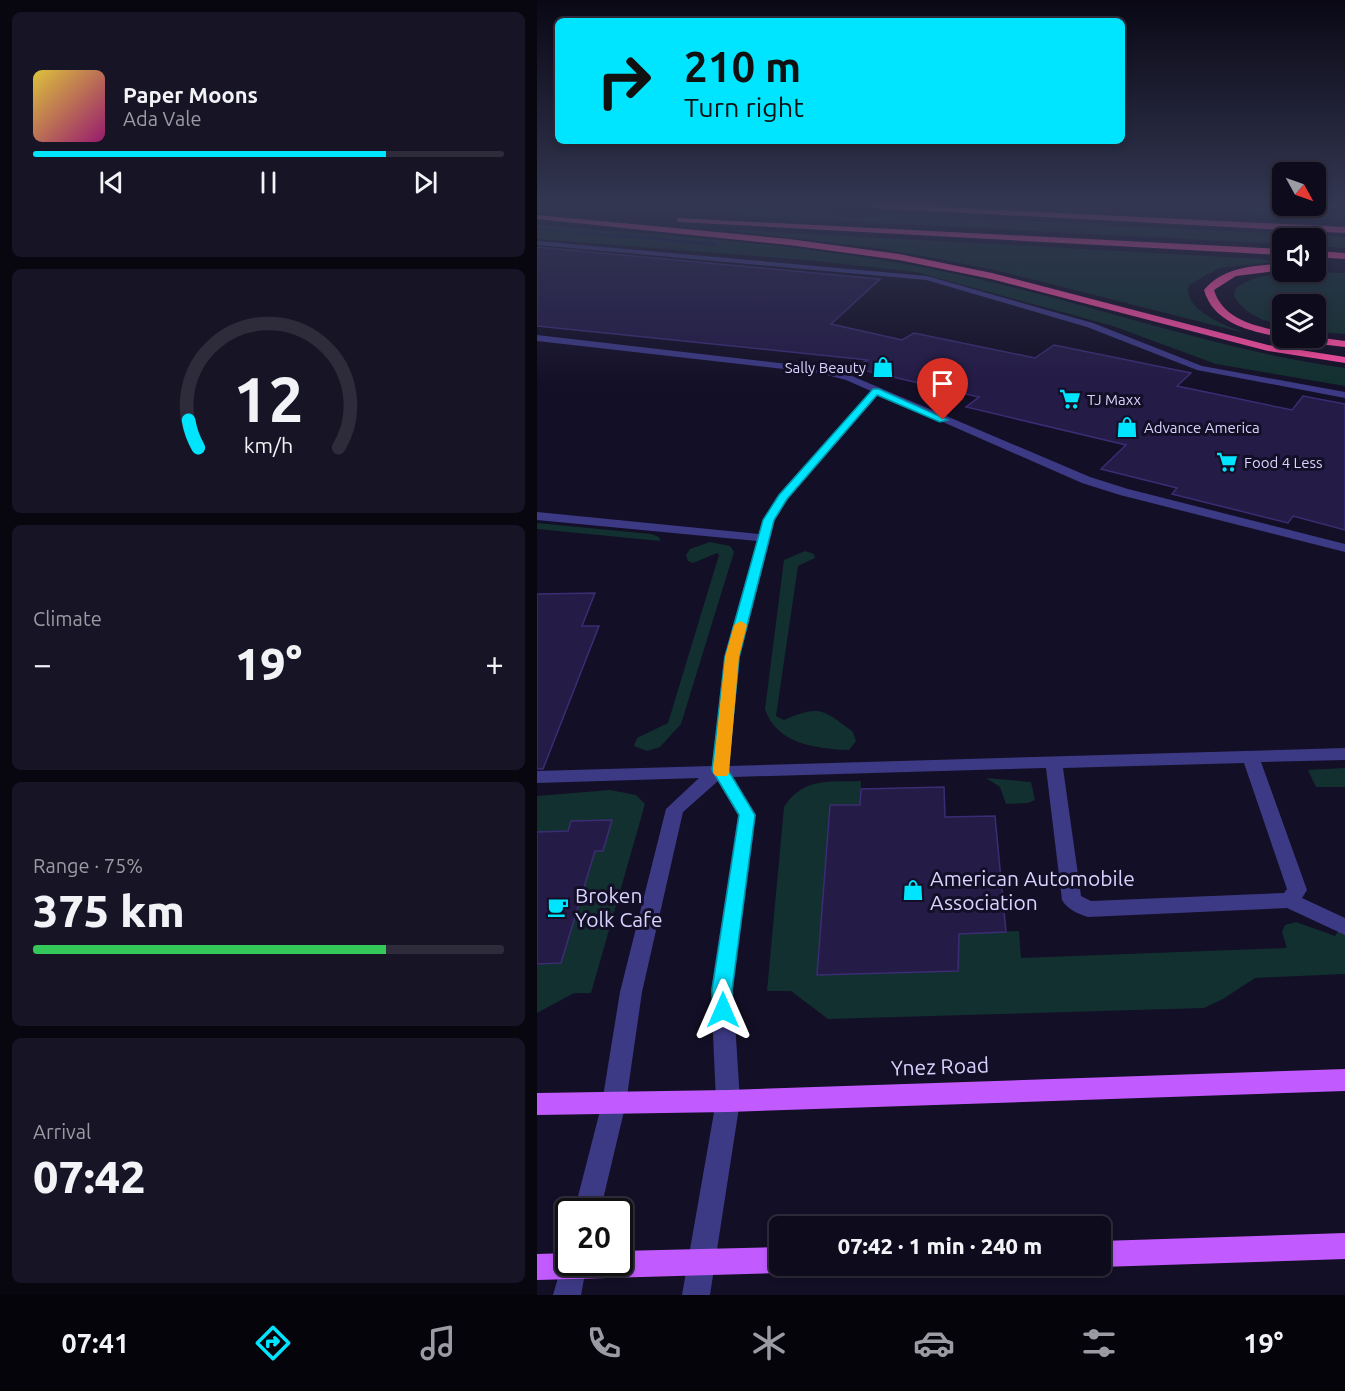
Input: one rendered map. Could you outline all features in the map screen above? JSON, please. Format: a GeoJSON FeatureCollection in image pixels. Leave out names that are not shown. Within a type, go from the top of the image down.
{"type":"FeatureCollection","features":[{"type":"Feature","properties":{"kind":"highway"},"geometry":{"type":"LineString","coordinates":[[945,266],[992,276],[1268,348],[1345,360]]}},
{"type":"Feature","properties":{"kind":"highway"},"geometry":{"type":"LineString","coordinates":[[1272,267],[1258,268],[1224,276],[1209,290],[1214,305],[1236,321],[1272,332]]}},
{"type":"Feature","properties":{"kind":"highway"},"geometry":{"type":"LineString","coordinates":[[1326,342],[1345,344]]}},
{"type":"Feature","properties":{"kind":"main road","name":"Ynez Road"},"geometry":{"type":"LineString","coordinates":[[537,1104],[728,1101],[1345,1080]]}},
{"type":"Feature","properties":{"kind":"main road"},"geometry":{"type":"LineString","coordinates":[[1111,1254],[1345,1246]]}},
{"type":"Feature","properties":{"kind":"main road"},"geometry":{"type":"LineString","coordinates":[[633,1263],[769,1260]]}},
{"type":"Feature","properties":{"kind":"main road"},"geometry":{"type":"LineString","coordinates":[[537,1267],[555,1266]]}},
{"type":"Feature","properties":{"kind":"street"},"geometry":{"type":"LineString","coordinates":[[815,266],[927,278],[1090,325],[1200,368],[1345,395]]}},
{"type":"Feature","properties":{"kind":"street"},"geometry":{"type":"LineString","coordinates":[[537,338],[795,366],[849,378],[1098,484],[1345,548]]}},
{"type":"Feature","properties":{"kind":"street"},"geometry":{"type":"LineString","coordinates":[[696,1295],[728,1101],[722,990],[747,815],[720,770],[732,657],[769,520],[783,497],[876,391]]}},
{"type":"Feature","properties":{"kind":"street"},"geometry":{"type":"LineString","coordinates":[[537,516],[763,538]]}},
{"type":"Feature","properties":{"kind":"street"},"geometry":{"type":"LineString","coordinates":[[537,777],[1345,754]]}},
{"type":"Feature","properties":{"kind":"street"},"geometry":{"type":"LineString","coordinates":[[1251,757],[1297,890],[1289,900]]}},
{"type":"Feature","properties":{"kind":"street"},"geometry":{"type":"LineString","coordinates":[[1054,763],[1072,900],[1088,909],[1289,900],[1345,927]]}},
{"type":"Feature","properties":{"kind":"street"},"geometry":{"type":"LineString","coordinates":[[590,1198],[614,1102],[631,992],[675,809],[720,770]]}},
{"type":"Feature","properties":{"kind":"street"},"geometry":{"type":"LineString","coordinates":[[567,1295],[571,1276]]}},
{"type":"Feature","properties":{"kind":"green space"},"geometry":{"type":"Polygon","coordinates":[[[865,266],[917,266],[956,274],[1247,350],[1345,368],[1345,386],[1216,364],[1113,326],[916,272],[865,266]]]}},
{"type":"Feature","properties":{"kind":"green space"},"geometry":{"type":"Polygon","coordinates":[[[977,266],[1234,266],[1219,268],[1189,285],[1189,294],[1192,302],[1209,317],[1249,334],[977,266]]]}},
{"type":"Feature","properties":{"kind":"green space"},"geometry":{"type":"Polygon","coordinates":[[[1326,273],[1345,273],[1345,334],[1326,333],[1326,294],[1272,294],[1272,322],[1255,316],[1243,308],[1234,296],[1236,288],[1251,280],[1272,275],[1272,282],[1326,282],[1326,273]]]}},
{"type":"Feature","properties":{"kind":"green space"},"geometry":{"type":"Polygon","coordinates":[[[537,523],[651,534],[659,537],[660,541],[537,529],[537,523]]]}},
{"type":"Feature","properties":{"kind":"green space"},"geometry":{"type":"Polygon","coordinates":[[[710,542],[730,546],[734,552],[681,724],[660,747],[647,751],[634,746],[637,738],[668,723],[719,555],[717,553],[693,563],[688,561],[686,555],[690,549],[710,542]]]}},
{"type":"Feature","properties":{"kind":"green space"},"geometry":{"type":"Polygon","coordinates":[[[805,551],[814,554],[815,558],[798,566],[776,716],[784,720],[813,711],[827,714],[853,732],[856,741],[849,750],[811,746],[788,737],[770,721],[765,709],[784,560],[805,551]]]}},
{"type":"Feature","properties":{"kind":"green space"},"geometry":{"type":"Polygon","coordinates":[[[1345,768],[1345,787],[1316,787],[1308,770],[1345,768]]]}},
{"type":"Feature","properties":{"kind":"green space"},"geometry":{"type":"Polygon","coordinates":[[[986,778],[1031,782],[1035,800],[1028,803],[1006,804],[1000,787],[986,778]]]}},
{"type":"Feature","properties":{"kind":"green space"},"geometry":{"type":"Polygon","coordinates":[[[861,781],[860,805],[830,806],[817,974],[956,934],[1019,931],[1021,958],[1287,948],[1282,932],[1285,925],[1296,922],[1335,936],[1345,921],[1345,974],[1255,978],[1223,999],[1204,1008],[828,1019],[791,991],[767,991],[784,807],[791,797],[809,786],[828,782],[861,781]]]}},
{"type":"Feature","properties":{"kind":"green space"},"geometry":{"type":"Polygon","coordinates":[[[610,790],[636,795],[645,804],[591,993],[574,993],[537,1013],[537,964],[561,963],[595,851],[603,851],[611,821],[571,821],[568,831],[537,832],[537,796],[610,790]]]}},
{"type":"Feature","properties":{"kind":"building"},"geometry":{"type":"Polygon","coordinates":[[[537,266],[745,266],[880,279],[831,324],[902,340],[914,333],[1035,358],[1054,345],[1191,373],[1177,386],[1292,410],[1303,396],[1345,404],[1345,530],[1293,516],[1288,523],[1172,494],[1177,488],[1101,469],[1126,445],[966,407],[979,397],[854,368],[868,360],[537,326],[537,266]]]}},
{"type":"Feature","properties":{"kind":"building"},"geometry":{"type":"Polygon","coordinates":[[[595,593],[582,626],[599,626],[543,769],[537,769],[537,594],[595,593]]]}},
{"type":"Feature","properties":{"kind":"building","name":"American Automobile Association"},"geometry":{"type":"Polygon","coordinates":[[[944,787],[945,817],[995,816],[1006,932],[959,934],[958,971],[817,975],[830,805],[860,805],[861,789],[944,787]]]}},
{"type":"Feature","properties":{"kind":"building","name":"Broken Yolk Cafe"},"geometry":{"type":"Polygon","coordinates":[[[612,820],[603,851],[595,851],[561,963],[537,964],[537,832],[568,831],[571,821],[612,820]]]}},
{"type":"Feature","properties":{"kind":"slow traffic"},"geometry":{"type":"LineString","coordinates":[[721,773],[732,657],[741,625]]}},
{"type":"Feature","properties":{"kind":"place","name":"Sally Beauty"},"geometry":{"type":"Point","coordinates":[883,367]}},
{"type":"Feature","properties":{"kind":"place","name":"TJ Maxx"},"geometry":{"type":"Point","coordinates":[1070,399]}},
{"type":"Feature","properties":{"kind":"place","name":"Advance America"},"geometry":{"type":"Point","coordinates":[1127,427]}},
{"type":"Feature","properties":{"kind":"place","name":"Food 4 Less"},"geometry":{"type":"Point","coordinates":[1227,462]}},
{"type":"Feature","properties":{"kind":"place","name":"American Automobile Association"},"geometry":{"type":"Point","coordinates":[913,890]}},
{"type":"Feature","properties":{"kind":"place","name":"Broken Yolk Cafe"},"geometry":{"type":"Point","coordinates":[558,907]}},
{"type":"Feature","properties":{"kind":"route"},"geometry":{"type":"LineString","coordinates":[[723,1010],[722,990],[747,815],[720,770],[732,657],[769,520],[783,497],[876,391],[943,420]]}}]}
